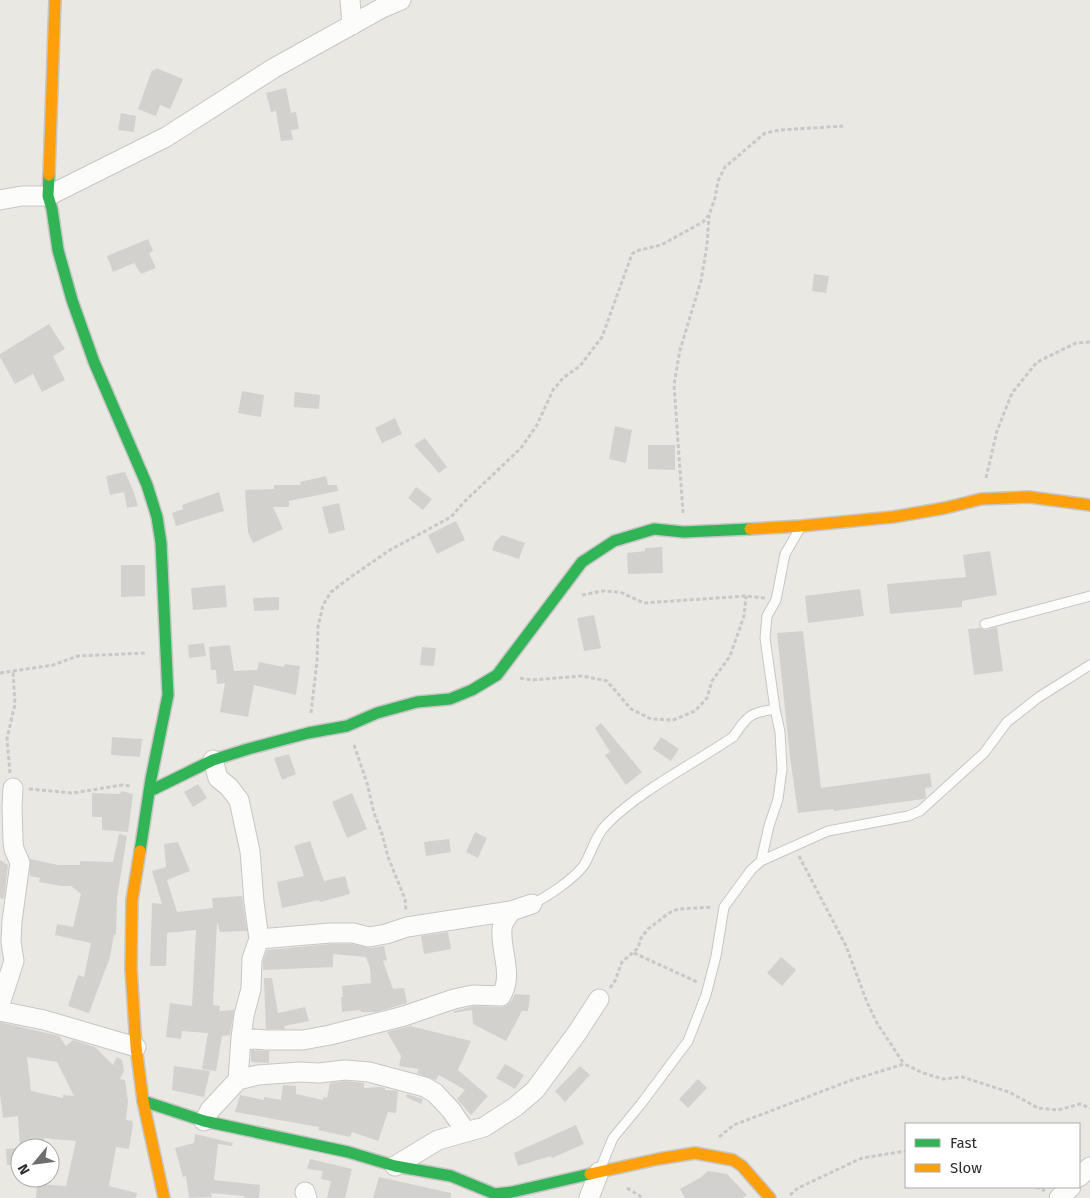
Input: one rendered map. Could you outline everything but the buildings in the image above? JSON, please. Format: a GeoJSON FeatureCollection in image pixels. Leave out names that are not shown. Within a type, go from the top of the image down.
{"type":"FeatureCollection","features":[{"type":"Feature","properties":{"kind":"street"},"geometry":{"type":"LineString","coordinates":[[55,0],[48,196],[52,208],[58,250],[72,300],[94,362],[147,485],[162,543],[168,695],[151,779],[132,900],[130,968],[136,1048],[143,1101],[164,1198]]}},
{"type":"Feature","properties":{"kind":"street"},"geometry":{"type":"LineString","coordinates":[[350,0],[352,24]]}},
{"type":"Feature","properties":{"kind":"street"},"geometry":{"type":"LineString","coordinates":[[0,200],[22,196],[48,196],[166,137],[274,68],[352,24],[401,0]]}},
{"type":"Feature","properties":{"kind":"street"},"geometry":{"type":"LineString","coordinates":[[150,791],[213,760],[248,749],[308,733],[347,726],[377,713],[417,702],[450,699],[472,690],[497,675],[582,562],[614,541],[639,533],[654,530],[684,532],[801,526],[893,517],[946,508],[981,498],[1029,497],[1090,505]]}},
{"type":"Feature","properties":{"kind":"street"},"geometry":{"type":"LineString","coordinates":[[213,760],[218,778],[239,800],[250,851],[259,939],[252,959],[252,989],[244,1015],[238,1080]]}},
{"type":"Feature","properties":{"kind":"street"},"geometry":{"type":"LineString","coordinates":[[0,1004],[14,961],[11,942],[12,921],[20,863],[13,841],[13,788]]}},
{"type":"Feature","properties":{"kind":"street"},"geometry":{"type":"LineString","coordinates":[[259,939],[330,933],[354,933],[369,937],[407,927],[511,911],[532,904]]}},
{"type":"Feature","properties":{"kind":"street"},"geometry":{"type":"LineString","coordinates":[[241,1038],[303,1040],[404,1016],[454,998],[473,995],[501,996],[505,990],[507,974],[502,928],[511,911]]}},
{"type":"Feature","properties":{"kind":"street"},"geometry":{"type":"LineString","coordinates":[[395,1166],[438,1140],[490,1124],[515,1107],[534,1090],[577,1033],[599,999]]}},
{"type":"Feature","properties":{"kind":"street"},"geometry":{"type":"LineString","coordinates":[[0,1011],[44,1020],[136,1048]]}},
{"type":"Feature","properties":{"kind":"street"},"geometry":{"type":"LineString","coordinates":[[204,1122],[210,1110],[238,1080],[258,1075],[300,1072],[319,1073],[345,1070],[369,1072],[425,1087],[435,1093],[451,1110],[466,1132]]}},
{"type":"Feature","properties":{"kind":"street"},"geometry":{"type":"LineString","coordinates":[[143,1101],[204,1122],[348,1152],[395,1166],[451,1176],[496,1196],[599,1172],[695,1153],[724,1157],[742,1166],[770,1198]]}},
{"type":"Feature","properties":{"kind":"street"},"geometry":{"type":"LineString","coordinates":[[1080,1176],[1090,1167]]}},
{"type":"Feature","properties":{"kind":"street"},"geometry":{"type":"LineString","coordinates":[[589,1198],[599,1172]]}},
{"type":"Feature","properties":{"kind":"street"},"geometry":{"type":"LineString","coordinates":[[1059,1198],[1070,1188]]}},
{"type":"Feature","properties":{"kind":"lane"},"geometry":{"type":"LineString","coordinates":[[761,861],[769,826],[778,799],[782,769],[780,732],[765,638],[767,616],[776,600],[785,554],[801,526]]}},
{"type":"Feature","properties":{"kind":"lane"},"geometry":{"type":"LineString","coordinates":[[985,624],[1090,596]]}},
{"type":"Feature","properties":{"kind":"lane"},"geometry":{"type":"LineString","coordinates":[[599,1172],[613,1138],[688,1041],[708,987],[716,956],[724,907],[751,870],[761,861],[828,831],[908,816],[920,811],[984,753],[1007,722],[1038,698],[1090,665]]}},
{"type":"Feature","properties":{"kind":"lane"},"geometry":{"type":"LineString","coordinates":[[532,904],[563,885],[583,866],[594,842],[605,826],[626,808],[733,737],[741,729],[745,720],[751,716],[775,709]]}},
{"type":"Feature","properties":{"kind":"path"},"geometry":{"type":"LineString","coordinates":[[308,733],[317,661],[318,627],[323,605],[331,592],[390,550],[451,517],[510,460],[537,425],[552,390],[563,378],[580,366],[602,337],[632,254],[636,251],[661,245],[703,222],[715,198],[718,181],[726,167],[766,133],[780,130],[843,126]]}},
{"type":"Feature","properties":{"kind":"path"},"geometry":{"type":"LineString","coordinates":[[684,532],[674,385],[680,350],[701,281],[708,215]]}},
{"type":"Feature","properties":{"kind":"path"},"geometry":{"type":"LineString","coordinates":[[981,498],[996,431],[1012,393],[1037,362],[1076,343],[1090,342]]}},
{"type":"Feature","properties":{"kind":"path"},"geometry":{"type":"LineString","coordinates":[[575,599],[594,592],[603,591],[620,592],[644,603],[746,596],[776,600]]}},
{"type":"Feature","properties":{"kind":"path"},"geometry":{"type":"LineString","coordinates":[[497,675],[532,680],[582,676],[607,681],[631,709],[651,720],[674,720],[695,711],[707,698],[712,681],[730,656],[744,616],[746,596]]}},
{"type":"Feature","properties":{"kind":"path"},"geometry":{"type":"LineString","coordinates":[[0,672],[53,665],[78,656],[167,653]]}},
{"type":"Feature","properties":{"kind":"path"},"geometry":{"type":"LineString","coordinates":[[14,671],[15,704],[7,739],[13,788],[72,793],[122,786],[136,786],[151,779]]}},
{"type":"Feature","properties":{"kind":"path"},"geometry":{"type":"LineString","coordinates":[[347,726],[367,783],[388,857],[405,899],[407,927]]}},
{"type":"Feature","properties":{"kind":"path"},"geometry":{"type":"LineString","coordinates":[[795,846],[818,895],[846,946],[877,1023],[904,1064],[922,1073],[943,1079],[962,1077],[1008,1092],[1038,1108],[1058,1110],[1080,1104],[1090,1108]]}},
{"type":"Feature","properties":{"kind":"path"},"geometry":{"type":"LineString","coordinates":[[599,999],[615,981],[622,962],[638,948],[641,938],[648,929],[669,913],[678,909],[724,907]]}},
{"type":"Feature","properties":{"kind":"path"},"geometry":{"type":"LineString","coordinates":[[634,953],[708,987]]}},
{"type":"Feature","properties":{"kind":"path"},"geometry":{"type":"LineString","coordinates":[[719,1138],[734,1125],[849,1081],[904,1064]]}},
{"type":"Feature","properties":{"kind":"path"},"geometry":{"type":"LineString","coordinates":[[787,1198],[798,1188],[862,1158],[905,1151]]}},
{"type":"Feature","properties":{"kind":"traffic: fast"},"geometry":{"type":"LineString","coordinates":[[49,175],[48,196],[52,209],[58,250],[72,300],[94,362],[147,485],[157,517],[161,543],[168,695],[151,779],[140,851]]}},
{"type":"Feature","properties":{"kind":"traffic: fast"},"geometry":{"type":"LineString","coordinates":[[150,791],[213,760],[248,749],[308,733],[347,726],[377,713],[417,702],[450,699],[472,690],[497,675],[582,562],[614,541],[654,529],[684,532],[750,529]]}},
{"type":"Feature","properties":{"kind":"traffic: fast"},"geometry":{"type":"LineString","coordinates":[[143,1101],[204,1121],[348,1152],[395,1166],[451,1176],[495,1194],[512,1192],[590,1174]]}},
{"type":"Feature","properties":{"kind":"traffic: slow"},"geometry":{"type":"LineString","coordinates":[[49,175],[55,0]]}},
{"type":"Feature","properties":{"kind":"traffic: slow"},"geometry":{"type":"LineString","coordinates":[[750,529],[893,517],[945,508],[981,499],[1029,497],[1090,505]]}},
{"type":"Feature","properties":{"kind":"traffic: slow"},"geometry":{"type":"LineString","coordinates":[[140,851],[132,900],[131,968],[136,1047],[143,1101],[164,1198]]}},
{"type":"Feature","properties":{"kind":"traffic: slow"},"geometry":{"type":"LineString","coordinates":[[590,1174],[695,1153],[733,1160],[742,1166],[770,1198]]}}]}
